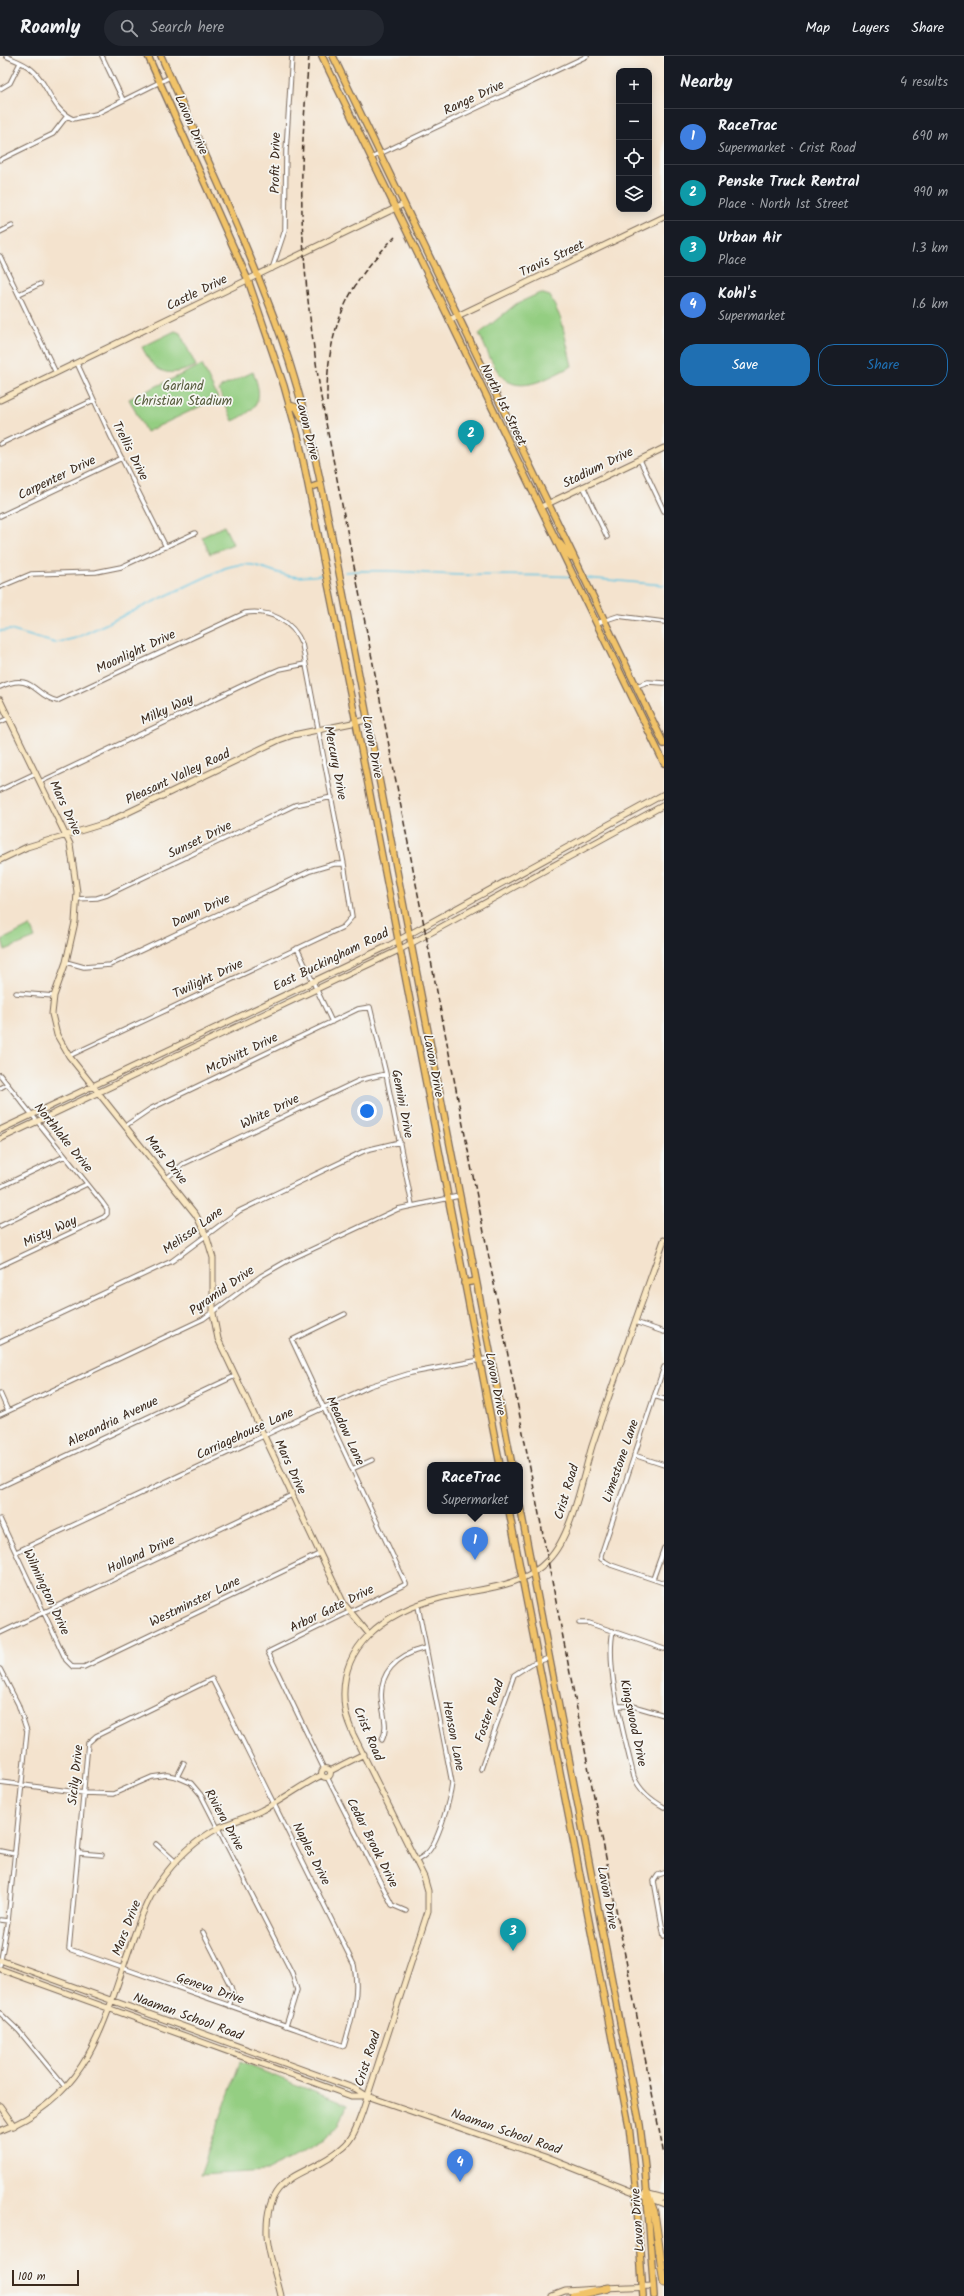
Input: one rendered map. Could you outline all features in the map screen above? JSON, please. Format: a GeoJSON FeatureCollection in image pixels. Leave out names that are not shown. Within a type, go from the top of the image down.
{"type":"FeatureCollection","features":[{"type":"Feature","properties":{"kind":"highway"},"geometry":{"type":"LineString","coordinates":[[648,2197],[664,2283]]}},
{"type":"Feature","properties":{"kind":"highway"},"geometry":{"type":"LineString","coordinates":[[573,2296],[608,2288]]}},
{"type":"Feature","properties":{"kind":"main road","name":"Lavon Drive"},"geometry":{"type":"LineString","coordinates":[[148,56],[248,280],[289,405],[309,488],[356,722],[499,1462]]}},
{"type":"Feature","properties":{"kind":"main road","name":"Lavon Drive"},"geometry":{"type":"LineString","coordinates":[[161,56],[258,275],[281,337],[310,438],[321,484],[511,1462]]}},
{"type":"Feature","properties":{"kind":"main road","name":"North 1st Street"},"geometry":{"type":"LineString","coordinates":[[322,56],[370,158],[478,377],[664,763]]}},
{"type":"Feature","properties":{"kind":"main road","name":"North 1st Street"},"geometry":{"type":"LineString","coordinates":[[333,56],[664,744]]}},
{"type":"Feature","properties":{"kind":"main road"},"geometry":{"type":"LineString","coordinates":[[332,76],[340,71]]}},
{"type":"Feature","properties":{"kind":"main road"},"geometry":{"type":"LineString","coordinates":[[442,305],[450,301]]}},
{"type":"Feature","properties":{"kind":"main road"},"geometry":{"type":"LineString","coordinates":[[478,377],[486,373]]}},
{"type":"Feature","properties":{"kind":"main road"},"geometry":{"type":"LineString","coordinates":[[289,405],[294,406],[298,410],[310,438]]}},
{"type":"Feature","properties":{"kind":"main road"},"geometry":{"type":"LineString","coordinates":[[309,488],[321,484]]}},
{"type":"Feature","properties":{"kind":"main road"},"geometry":{"type":"LineString","coordinates":[[556,541],[561,542],[580,571]]}},
{"type":"Feature","properties":{"kind":"main road"},"geometry":{"type":"LineString","coordinates":[[642,716],[648,712]]}},
{"type":"Feature","properties":{"kind":"main road"},"geometry":{"type":"LineString","coordinates":[[464,1283],[476,1281]]}},
{"type":"Feature","properties":{"kind":"main road","name":"Lavon Drive"},"geometry":{"type":"LineString","coordinates":[[510,1514],[629,2126],[636,2192],[643,2296]]}},
{"type":"Feature","properties":{"kind":"main road","name":"Lavon Drive"},"geometry":{"type":"LineString","coordinates":[[522,1514],[640,2125],[648,2197],[654,2296]]}},
{"type":"Feature","properties":{"kind":"main road"},"geometry":{"type":"LineString","coordinates":[[569,1822],[581,1820]]}},
{"type":"Feature","properties":{"kind":"main road"},"geometry":{"type":"LineString","coordinates":[[592,1938],[603,1936]]}},
{"type":"Feature","properties":{"kind":"main road"},"geometry":{"type":"LineString","coordinates":[[612,2039],[623,2037]]}},
{"type":"Feature","properties":{"kind":"street"},"geometry":{"type":"LineString","coordinates":[[6,56],[31,69],[39,77],[54,104],[67,116],[73,119],[88,117],[170,77]]}},
{"type":"Feature","properties":{"kind":"street"},"geometry":{"type":"LineString","coordinates":[[102,56],[123,100]]}},
{"type":"Feature","properties":{"kind":"street","name":"Profit Drive"},"geometry":{"type":"LineString","coordinates":[[272,269],[284,230],[286,151],[292,56]]}},
{"type":"Feature","properties":{"kind":"street","name":"Range Drive"},"geometry":{"type":"LineString","coordinates":[[370,158],[587,56]]}},
{"type":"Feature","properties":{"kind":"street"},"geometry":{"type":"LineString","coordinates":[[0,89],[10,82],[20,63]]}},
{"type":"Feature","properties":{"kind":"street"},"geometry":{"type":"LineString","coordinates":[[0,160],[53,134],[67,116]]}},
{"type":"Feature","properties":{"kind":"street","name":"Castle Drive"},"geometry":{"type":"LineString","coordinates":[[0,400],[404,204]]}},
{"type":"Feature","properties":{"kind":"street","name":"Travis Street"},"geometry":{"type":"LineString","coordinates":[[449,320],[664,217]]}},
{"type":"Feature","properties":{"kind":"street"},"geometry":{"type":"LineString","coordinates":[[0,232],[12,226]]}},
{"type":"Feature","properties":{"kind":"street"},"geometry":{"type":"LineString","coordinates":[[0,256],[56,373]]}},
{"type":"Feature","properties":{"kind":"street"},"geometry":{"type":"LineString","coordinates":[[19,294],[40,284]]}},
{"type":"Feature","properties":{"kind":"street","name":"Trellis Drive"},"geometry":{"type":"LineString","coordinates":[[77,363],[166,547]]}},
{"type":"Feature","properties":{"kind":"street"},"geometry":{"type":"LineString","coordinates":[[0,444],[94,400]]}},
{"type":"Feature","properties":{"kind":"street","name":"Stadium Drive"},"geometry":{"type":"LineString","coordinates":[[541,507],[664,448]]}},
{"type":"Feature","properties":{"kind":"street","name":"Carpenter Drive"},"geometry":{"type":"LineString","coordinates":[[0,516],[122,458]]}},
{"type":"Feature","properties":{"kind":"street"},"geometry":{"type":"LineString","coordinates":[[640,460],[664,510]]}},
{"type":"Feature","properties":{"kind":"street"},"geometry":{"type":"LineString","coordinates":[[583,486],[607,537]]}},
{"type":"Feature","properties":{"kind":"street"},"geometry":{"type":"LineString","coordinates":[[0,588],[31,574],[96,572],[122,567],[195,533]]}},
{"type":"Feature","properties":{"kind":"street","name":"Moonlight Drive"},"geometry":{"type":"LineString","coordinates":[[0,688],[18,682],[28,684],[57,701],[245,613],[254,612],[283,621]]}},
{"type":"Feature","properties":{"kind":"street"},"geometry":{"type":"LineString","coordinates":[[597,623],[618,616],[664,622]]}},
{"type":"Feature","properties":{"kind":"street","name":"Mercury Drive"},"geometry":{"type":"LineString","coordinates":[[283,621],[297,633],[305,664],[332,797],[352,917]]}},
{"type":"Feature","properties":{"kind":"street","name":"Milky Way"},"geometry":{"type":"LineString","coordinates":[[40,782],[280,668],[305,664]]}},
{"type":"Feature","properties":{"kind":"street"},"geometry":{"type":"LineString","coordinates":[[635,686],[648,682],[664,683]]}},
{"type":"Feature","properties":{"kind":"street","name":"Mars Drive"},"geometry":{"type":"LineString","coordinates":[[0,700],[66,836],[75,874],[76,899],[72,938],[66,962],[54,996],[52,1014],[54,1025],[62,1047],[196,1215],[206,1235],[213,1258],[213,1313],[218,1339],[319,1554],[348,1611],[369,1634]]}},
{"type":"Feature","properties":{"kind":"street"},"geometry":{"type":"LineString","coordinates":[[0,722],[9,718]]}},
{"type":"Feature","properties":{"kind":"street","name":"Pleasant Valley Road"},"geometry":{"type":"LineString","coordinates":[[0,860],[27,847],[106,823],[279,740],[367,720]]}},
{"type":"Feature","properties":{"kind":"street"},"geometry":{"type":"LineString","coordinates":[[0,790],[36,773]]}},
{"type":"Feature","properties":{"kind":"street","name":"East Buckingham Road"},"geometry":{"type":"LineString","coordinates":[[0,1130],[398,941],[664,794]]}},
{"type":"Feature","properties":{"kind":"street","name":"Sunset Drive"},"geometry":{"type":"LineString","coordinates":[[76,899],[97,898],[107,895],[295,805],[332,797]]}},
{"type":"Feature","properties":{"kind":"street","name":"East Buckingham Road"},"geometry":{"type":"LineString","coordinates":[[0,1139],[411,944],[664,805]]}},
{"type":"Feature","properties":{"kind":"street"},"geometry":{"type":"LineString","coordinates":[[614,822],[618,830]]}},
{"type":"Feature","properties":{"kind":"street"},"geometry":{"type":"LineString","coordinates":[[558,852],[562,861]]}},
{"type":"Feature","properties":{"kind":"street","name":"Dawn Drive"},"geometry":{"type":"LineString","coordinates":[[66,962],[84,967],[110,965],[310,871],[334,864],[344,864]]}},
{"type":"Feature","properties":{"kind":"street","name":"Twilight Drive"},"geometry":{"type":"LineString","coordinates":[[69,1056],[343,927],[352,917]]}},
{"type":"Feature","properties":{"kind":"street"},"geometry":{"type":"LineString","coordinates":[[297,948],[332,1022]]}},
{"type":"Feature","properties":{"kind":"street"},"geometry":{"type":"LineString","coordinates":[[16,993],[54,996]]}},
{"type":"Feature","properties":{"kind":"street","name":"McDivitt Drive"},"geometry":{"type":"LineString","coordinates":[[125,1126],[150,1109],[358,1009],[370,1008]]}},
{"type":"Feature","properties":{"kind":"street","name":"Gemini Drive"},"geometry":{"type":"LineString","coordinates":[[370,1008],[386,1074],[412,1205]]}},
{"type":"Feature","properties":{"kind":"street","name":"White Drive"},"geometry":{"type":"LineString","coordinates":[[167,1178],[183,1164],[360,1080],[386,1074]]}},
{"type":"Feature","properties":{"kind":"street","name":"Northlake Drive"},"geometry":{"type":"LineString","coordinates":[[0,1075],[107,1209],[107,1214]]}},
{"type":"Feature","properties":{"kind":"street"},"geometry":{"type":"LineString","coordinates":[[0,1088],[7,1084]]}},
{"type":"Feature","properties":{"kind":"street","name":"Melissa Lane"},"geometry":{"type":"LineString","coordinates":[[0,1342],[172,1261],[239,1211],[366,1150],[400,1142]]}},
{"type":"Feature","properties":{"kind":"street"},"geometry":{"type":"LineString","coordinates":[[0,1187],[65,1156]]}},
{"type":"Feature","properties":{"kind":"street"},"geometry":{"type":"LineString","coordinates":[[0,1226],[87,1184]]}},
{"type":"Feature","properties":{"kind":"street","name":"Pyramid Drive"},"geometry":{"type":"LineString","coordinates":[[0,1415],[202,1319],[213,1313],[261,1276],[287,1261],[398,1209],[459,1196]]}},
{"type":"Feature","properties":{"kind":"street","name":"Misty Way"},"geometry":{"type":"LineString","coordinates":[[0,1266],[104,1217],[107,1214]]}},
{"type":"Feature","properties":{"kind":"street","name":"Crist Road"},"geometry":{"type":"LineString","coordinates":[[281,2296],[266,2235],[268,2215],[274,2195],[297,2173],[324,2160],[345,2146],[358,2125],[428,1911],[428,1891],[416,1861],[364,1754],[345,1711],[343,1686],[352,1656],[369,1634],[391,1618],[439,1598],[522,1580],[548,1560],[562,1540],[664,1240]]}},
{"type":"Feature","properties":{"kind":"street","name":"Meadow Lane"},"geometry":{"type":"LineString","coordinates":[[345,1314],[292,1340],[406,1584]]}},
{"type":"Feature","properties":{"kind":"street"},"geometry":{"type":"LineString","coordinates":[[635,1322],[664,1332]]}},
{"type":"Feature","properties":{"kind":"street","name":"Carriagehouse Lane"},"geometry":{"type":"LineString","coordinates":[[16,1552],[370,1386],[412,1373],[491,1358]]}},
{"type":"Feature","properties":{"kind":"street","name":"Limestone Lane"},"geometry":{"type":"LineString","coordinates":[[653,1580],[604,1561],[601,1555],[664,1366]]}},
{"type":"Feature","properties":{"kind":"street","name":"Alexandria Avenue"},"geometry":{"type":"LineString","coordinates":[[0,1487],[235,1376]]}},
{"type":"Feature","properties":{"kind":"street"},"geometry":{"type":"LineString","coordinates":[[0,1393],[8,1411]]}},
{"type":"Feature","properties":{"kind":"street"},"geometry":{"type":"LineString","coordinates":[[654,1396],[664,1399]]}},
{"type":"Feature","properties":{"kind":"street"},"geometry":{"type":"LineString","coordinates":[[634,1455],[664,1465]]}},
{"type":"Feature","properties":{"kind":"street"},"geometry":{"type":"LineString","coordinates":[[352,1469],[372,1460]]}},
{"type":"Feature","properties":{"kind":"street","name":"Holland Drive"},"geometry":{"type":"LineString","coordinates":[[0,1633],[292,1495]]}},
{"type":"Feature","properties":{"kind":"street","name":"Wilmington Drive"},"geometry":{"type":"LineString","coordinates":[[0,1519],[66,1660],[73,1667],[79,1668]]}},
{"type":"Feature","properties":{"kind":"street"},"geometry":{"type":"LineString","coordinates":[[664,1548],[653,1580],[664,1583]]}},
{"type":"Feature","properties":{"kind":"street","name":"Westminster Lane"},"geometry":{"type":"LineString","coordinates":[[79,1668],[319,1554]]}},
{"type":"Feature","properties":{"kind":"street","name":"Arbor Gate Drive"},"geometry":{"type":"LineString","coordinates":[[324,1769],[268,1652],[348,1611],[406,1584]]}},
{"type":"Feature","properties":{"kind":"street","name":"Henson Lane"},"geometry":{"type":"LineString","coordinates":[[416,1861],[427,1854],[432,1846],[450,1794],[452,1783],[418,1606]]}},
{"type":"Feature","properties":{"kind":"street"},"geometry":{"type":"LineString","coordinates":[[579,1623],[589,1624],[613,1631],[664,1649]]}},
{"type":"Feature","properties":{"kind":"street","name":"Kingswood Drive"},"geometry":{"type":"LineString","coordinates":[[613,1631],[610,1648],[619,1706],[638,1786],[651,1799],[664,1807]]}},
{"type":"Feature","properties":{"kind":"street"},"geometry":{"type":"LineString","coordinates":[[382,1740],[387,1731],[381,1693],[386,1673],[401,1657],[411,1651],[426,1648]]}},
{"type":"Feature","properties":{"kind":"street","name":"Foster Road"},"geometry":{"type":"LineString","coordinates":[[481,1768],[514,1675],[520,1669],[549,1658]]}},
{"type":"Feature","properties":{"kind":"street"},"geometry":{"type":"LineString","coordinates":[[0,1669],[2,1676],[18,1704],[27,1731],[8,1921],[0,1962]]}},
{"type":"Feature","properties":{"kind":"street","name":"Sicily Drive"},"geometry":{"type":"LineString","coordinates":[[70,1949],[88,1743],[91,1739],[212,1679]]}},
{"type":"Feature","properties":{"kind":"street","name":"Naples Drive"},"geometry":{"type":"LineString","coordinates":[[212,1679],[354,1965],[357,1988],[356,2008],[344,2046]]}},
{"type":"Feature","properties":{"kind":"street"},"geometry":{"type":"LineString","coordinates":[[619,1706],[633,1706],[664,1715]]}},
{"type":"Feature","properties":{"kind":"street"},"geometry":{"type":"LineString","coordinates":[[325,1776],[330,1771],[364,1754]]}},
{"type":"Feature","properties":{"kind":"street"},"geometry":{"type":"LineString","coordinates":[[177,1777],[184,1763]]}},
{"type":"Feature","properties":{"kind":"street"},"geometry":{"type":"LineString","coordinates":[[325,1776],[324,1769],[330,1771]]}},
{"type":"Feature","properties":{"kind":"street","name":"Riviera Drive"},"geometry":{"type":"LineString","coordinates":[[0,1782],[21,1786],[84,1793],[113,1794],[152,1776],[177,1777],[191,1784],[201,1795],[219,1828],[296,1984],[295,1996],[286,2026]]}},
{"type":"Feature","properties":{"kind":"street","name":"Mars Drive"},"geometry":{"type":"LineString","coordinates":[[0,2131],[14,2126],[46,2106],[66,2088],[88,2057],[108,2010],[148,1901],[158,1885],[176,1862],[194,1845],[219,1828],[274,1804],[300,1786],[325,1776]]}},
{"type":"Feature","properties":{"kind":"street","name":"Cedar Brook Drive"},"geometry":{"type":"LineString","coordinates":[[325,1776],[392,1905],[406,1910]]}},
{"type":"Feature","properties":{"kind":"street"},"geometry":{"type":"LineString","coordinates":[[156,1844],[176,1862]]}},
{"type":"Feature","properties":{"kind":"street"},"geometry":{"type":"LineString","coordinates":[[0,1851],[15,1854]]}},
{"type":"Feature","properties":{"kind":"street"},"geometry":{"type":"LineString","coordinates":[[78,1852],[102,1855]]}},
{"type":"Feature","properties":{"kind":"street"},"geometry":{"type":"LineString","coordinates":[[664,1872],[658,1875],[654,1881],[664,1936]]}},
{"type":"Feature","properties":{"kind":"street"},"geometry":{"type":"LineString","coordinates":[[0,1920],[8,1921]]}},
{"type":"Feature","properties":{"kind":"street"},"geometry":{"type":"LineString","coordinates":[[203,1932],[231,1987],[233,1995],[229,2006]]}},
{"type":"Feature","properties":{"kind":"street","name":"Geneva Drive"},"geometry":{"type":"LineString","coordinates":[[70,1949],[344,2046]]}},
{"type":"Feature","properties":{"kind":"street","name":"Naaman School Road"},"geometry":{"type":"LineString","coordinates":[[0,1962],[356,2089],[367,2096],[545,2157],[664,2204]]}},
{"type":"Feature","properties":{"kind":"street","name":"Naaman School Road"},"geometry":{"type":"LineString","coordinates":[[0,1969],[108,2010],[351,2096],[367,2096]]}},
{"type":"Feature","properties":{"kind":"street"},"geometry":{"type":"LineString","coordinates":[[0,2013],[24,2036],[66,2088]]}},
{"type":"Feature","properties":{"kind":"street"},"geometry":{"type":"LineString","coordinates":[[0,2106],[14,2126]]}},
{"type":"Feature","properties":{"kind":"street","name":"Naaman School Road"},"geometry":{"type":"LineString","coordinates":[[648,2197],[664,2198]]}},
{"type":"Feature","properties":{"kind":"street"},"geometry":{"type":"LineString","coordinates":[[552,2296],[565,2291],[653,2286]]}},
{"type":"Feature","properties":{"kind":"green space"},"geometry":{"type":"Polygon","coordinates":[[[540,293],[550,296],[561,319],[572,366],[543,380],[523,385],[513,384],[504,379],[497,370],[479,334],[516,304],[540,293]]]}},
{"type":"Feature","properties":{"kind":"green space"},"geometry":{"type":"Polygon","coordinates":[[[175,331],[180,333],[196,366],[178,372],[164,372],[153,364],[147,357],[142,347],[175,331]]]}},
{"type":"Feature","properties":{"kind":"green space","name":"Garland Christian Stadium"},"geometry":{"type":"Polygon","coordinates":[[[202,365],[218,398],[146,432],[129,399],[202,365]]]}},
{"type":"Feature","properties":{"kind":"green space"},"geometry":{"type":"Polygon","coordinates":[[[253,372],[258,389],[257,402],[249,412],[233,421],[219,391],[221,387],[253,372]]]}},
{"type":"Feature","properties":{"kind":"green space"},"geometry":{"type":"Polygon","coordinates":[[[224,526],[233,544],[210,554],[202,537],[224,526]]]}},
{"type":"Feature","properties":{"kind":"green space"},"geometry":{"type":"Polygon","coordinates":[[[30,926],[35,938],[5,950],[2,940],[30,926]]]}},
{"type":"Feature","properties":{"kind":"green space"},"geometry":{"type":"Polygon","coordinates":[[[240,2062],[347,2105],[339,2125],[326,2139],[266,2171],[200,2175],[240,2062]]]}},
{"type":"Feature","properties":{"kind":"waterway"},"geometry":{"type":"LineString","coordinates":[[0,631],[10,630],[55,643],[76,638],[225,568],[235,566],[259,566],[294,577],[321,575]]}},
{"type":"Feature","properties":{"kind":"waterway"},"geometry":{"type":"LineString","coordinates":[[345,572],[389,571],[463,575],[531,575],[572,577]]}},
{"type":"Feature","properties":{"kind":"waterway"},"geometry":{"type":"LineString","coordinates":[[586,578],[664,585]]}},
{"type":"Feature","properties":{"kind":"railway"},"geometry":{"type":"LineString","coordinates":[[309,56],[302,155],[302,204],[305,272],[321,397],[664,2155]]}},
{"type":"Feature","properties":{"kind":"railway"},"geometry":{"type":"LineString","coordinates":[[327,402],[330,354],[335,332],[342,312],[351,293],[363,274],[395,237]]}},
{"type":"Feature","properties":{"kind":"place","name":"Penske Truck Rentral"},"geometry":{"type":"Point","coordinates":[471,453]}},
{"type":"Feature","properties":{"kind":"place","name":"RaceTrac"},"geometry":{"type":"Point","coordinates":[475,1560]}},
{"type":"Feature","properties":{"kind":"place","name":"Urban Air"},"geometry":{"type":"Point","coordinates":[513,1951]}},
{"type":"Feature","properties":{"kind":"place","name":"Kohl's"},"geometry":{"type":"Point","coordinates":[460,2182]}}]}
